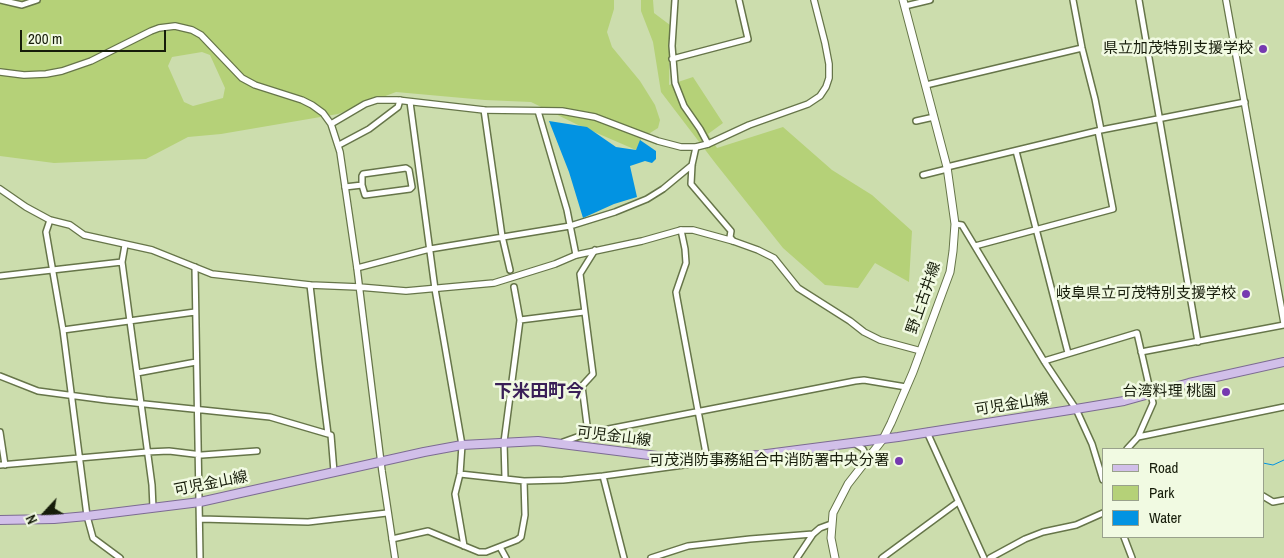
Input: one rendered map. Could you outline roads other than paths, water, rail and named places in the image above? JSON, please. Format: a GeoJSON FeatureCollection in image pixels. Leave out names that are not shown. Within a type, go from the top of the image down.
{"type":"FeatureCollection","features":[{"type":"Feature","properties":{"kind":"main road","name":"野上古井線"},"geometry":{"type":"LineString","coordinates":[[835,558],[831,524],[834,510],[848,484],[883,439],[921,351],[950,272],[954,251],[955,224],[947,168],[904,3]]}},
{"type":"Feature","properties":{"kind":"main road","name":"可児金山線"},"geometry":{"type":"LineString","coordinates":[[0,520],[54,519],[200,502],[380,461],[462,445],[538,441],[657,456],[707,459],[738,458],[883,439],[1076,410],[1284,362]]}},
{"type":"Feature","properties":{"kind":"street"},"geometry":{"type":"LineString","coordinates":[[0,0],[22,5],[37,0]]}},
{"type":"Feature","properties":{"kind":"street"},"geometry":{"type":"LineString","coordinates":[[675,0],[672,59],[675,83],[684,106],[708,144]]}},
{"type":"Feature","properties":{"kind":"street"},"geometry":{"type":"LineString","coordinates":[[672,59],[748,40],[739,0]]}},
{"type":"Feature","properties":{"kind":"street"},"geometry":{"type":"LineString","coordinates":[[331,124],[365,104],[377,100],[400,100],[484,110],[562,111],[595,117],[658,141],[681,147],[696,147],[708,144],[749,125],[808,104],[820,96],[826,87],[829,64],[814,0]]}},
{"type":"Feature","properties":{"kind":"street"},"geometry":{"type":"LineString","coordinates":[[904,3],[930,0]]}},
{"type":"Feature","properties":{"kind":"street"},"geometry":{"type":"LineString","coordinates":[[975,246],[1113,209],[1095,99],[1082,48],[1073,0]]}},
{"type":"Feature","properties":{"kind":"street"},"geometry":{"type":"LineString","coordinates":[[1139,0],[1158,119],[1198,342]]}},
{"type":"Feature","properties":{"kind":"street"},"geometry":{"type":"LineString","coordinates":[[1141,352],[1284,324],[1226,0]]}},
{"type":"Feature","properties":{"kind":"street"},"geometry":{"type":"LineString","coordinates":[[0,72],[24,75],[62,71],[91,61],[151,31],[175,26],[201,34],[242,78],[255,85],[312,105],[323,113],[331,124],[339,145],[358,268],[380,461],[395,558]]}},
{"type":"Feature","properties":{"kind":"street"},"geometry":{"type":"LineString","coordinates":[[926,85],[1082,48]]}},
{"type":"Feature","properties":{"kind":"street"},"geometry":{"type":"LineString","coordinates":[[339,145],[369,129],[398,107],[400,100]]}},
{"type":"Feature","properties":{"kind":"street"},"geometry":{"type":"LineString","coordinates":[[410,102],[435,289],[462,445],[460,474],[457,479],[455,494],[464,546]]}},
{"type":"Feature","properties":{"kind":"street"},"geometry":{"type":"LineString","coordinates":[[923,175],[1099,131],[1245,102]]}},
{"type":"Feature","properties":{"kind":"street"},"geometry":{"type":"LineString","coordinates":[[484,110],[502,236],[510,270]]}},
{"type":"Feature","properties":{"kind":"street"},"geometry":{"type":"LineString","coordinates":[[538,111],[570,226],[576,255]]}},
{"type":"Feature","properties":{"kind":"street"},"geometry":{"type":"LineString","coordinates":[[916,121],[934,117]]}},
{"type":"Feature","properties":{"kind":"street"},"geometry":{"type":"LineString","coordinates":[[696,147],[692,165],[691,184],[731,231],[730,237],[733,241]]}},
{"type":"Feature","properties":{"kind":"street"},"geometry":{"type":"LineString","coordinates":[[1016,151],[1068,353]]}},
{"type":"Feature","properties":{"kind":"street"},"geometry":{"type":"LineString","coordinates":[[358,268],[430,249],[570,226],[615,212],[647,198],[668,185],[692,165]]}},
{"type":"Feature","properties":{"kind":"street"},"geometry":{"type":"LineString","coordinates":[[406,168],[409,170],[412,187],[410,189],[366,195],[362,185],[363,174],[406,168]]}},
{"type":"Feature","properties":{"kind":"street"},"geometry":{"type":"LineString","coordinates":[[345,188],[362,185]]}},
{"type":"Feature","properties":{"kind":"street"},"geometry":{"type":"LineString","coordinates":[[0,189],[50,220],[70,225],[84,235],[152,250],[212,274],[310,285],[406,291],[494,283],[555,264],[576,255],[642,241],[681,230],[693,230],[733,241],[774,258],[798,288],[864,332],[880,340],[921,351]]}},
{"type":"Feature","properties":{"kind":"street"},"geometry":{"type":"LineString","coordinates":[[50,220],[46,232],[63,330],[87,516],[93,538],[120,558]]}},
{"type":"Feature","properties":{"kind":"street"},"geometry":{"type":"LineString","coordinates":[[955,224],[962,225],[1044,361],[1076,410],[1100,463]]}},
{"type":"Feature","properties":{"kind":"street"},"geometry":{"type":"LineString","coordinates":[[460,474],[524,481],[563,480],[690,464],[707,459],[700,412],[676,292],[686,263],[681,230]]}},
{"type":"Feature","properties":{"kind":"street"},"geometry":{"type":"LineString","coordinates":[[125,245],[122,262],[152,485],[153,508]]}},
{"type":"Feature","properties":{"kind":"street"},"geometry":{"type":"LineString","coordinates":[[588,434],[582,386],[593,374],[580,274],[595,250]]}},
{"type":"Feature","properties":{"kind":"street"},"geometry":{"type":"LineString","coordinates":[[0,276],[122,262]]}},
{"type":"Feature","properties":{"kind":"street"},"geometry":{"type":"LineString","coordinates":[[195,267],[201,519],[200,558]]}},
{"type":"Feature","properties":{"kind":"street"},"geometry":{"type":"LineString","coordinates":[[310,285],[328,434],[331,435],[334,472]]}},
{"type":"Feature","properties":{"kind":"street"},"geometry":{"type":"LineString","coordinates":[[505,478],[504,442],[520,320],[514,288]]}},
{"type":"Feature","properties":{"kind":"street"},"geometry":{"type":"LineString","coordinates":[[63,330],[195,312]]}},
{"type":"Feature","properties":{"kind":"street"},"geometry":{"type":"LineString","coordinates":[[520,320],[584,312]]}},
{"type":"Feature","properties":{"kind":"street"},"geometry":{"type":"LineString","coordinates":[[1044,361],[1137,333],[1153,403],[1138,437],[1128,448]]}},
{"type":"Feature","properties":{"kind":"street"},"geometry":{"type":"LineString","coordinates":[[137,373],[196,362]]}},
{"type":"Feature","properties":{"kind":"street"},"geometry":{"type":"LineString","coordinates":[[0,376],[38,391],[140,404],[270,417],[328,434]]}},
{"type":"Feature","properties":{"kind":"street"},"geometry":{"type":"LineString","coordinates":[[557,444],[588,434],[855,381],[864,380],[906,387]]}},
{"type":"Feature","properties":{"kind":"street"},"geometry":{"type":"LineString","coordinates":[[1138,437],[1284,407]]}},
{"type":"Feature","properties":{"kind":"street"},"geometry":{"type":"LineString","coordinates":[[0,432],[2,465],[147,452],[169,451],[202,455],[257,451]]}},
{"type":"Feature","properties":{"kind":"street"},"geometry":{"type":"LineString","coordinates":[[927,432],[984,558]]}},
{"type":"Feature","properties":{"kind":"street"},"geometry":{"type":"LineString","coordinates":[[854,443],[863,450],[868,459]]}},
{"type":"Feature","properties":{"kind":"street"},"geometry":{"type":"LineString","coordinates":[[602,476],[624,558]]}},
{"type":"Feature","properties":{"kind":"street"},"geometry":{"type":"LineString","coordinates":[[392,539],[428,531],[479,552],[486,552],[517,540],[521,537],[525,515],[524,481]]}},
{"type":"Feature","properties":{"kind":"street"},"geometry":{"type":"LineString","coordinates":[[1264,497],[1274,502],[1284,500]]}},
{"type":"Feature","properties":{"kind":"street"},"geometry":{"type":"LineString","coordinates":[[882,558],[958,502]]}},
{"type":"Feature","properties":{"kind":"street"},"geometry":{"type":"LineString","coordinates":[[201,519],[308,522],[387,513]]}},
{"type":"Feature","properties":{"kind":"street"},"geometry":{"type":"LineString","coordinates":[[990,558],[1025,539],[1043,532],[1076,525],[1102,513]]}},
{"type":"Feature","properties":{"kind":"street"},"geometry":{"type":"LineString","coordinates":[[797,558],[813,534],[820,528],[831,524]]}},
{"type":"Feature","properties":{"kind":"street"},"geometry":{"type":"LineString","coordinates":[[651,558],[688,546],[813,534]]}},
{"type":"Feature","properties":{"kind":"street"},"geometry":{"type":"LineString","coordinates":[[1124,538],[1132,558]]}},
{"type":"Feature","properties":{"kind":"street"},"geometry":{"type":"LineString","coordinates":[[500,547],[506,558]]}},
{"type":"Feature","properties":{"kind":"water"},"geometry":{"type":"Polygon","coordinates":[[[549,121],[587,127],[616,147],[636,150],[640,140],[656,151],[656,159],[652,163],[645,161],[630,166],[637,197],[614,204],[583,218],[569,172],[549,121]]]}},
{"type":"Feature","properties":{"kind":"waterway"},"geometry":{"type":"LineString","coordinates":[[1264,463],[1273,465],[1284,460]]}},
{"type":"Feature","properties":{"kind":"place","name":"県立加茂特別支援学校"},"geometry":{"type":"Point","coordinates":[1263,49]}},
{"type":"Feature","properties":{"kind":"place","name":"岐阜県立可茂特別支援学校"},"geometry":{"type":"Point","coordinates":[1246,294]}},
{"type":"Feature","properties":{"kind":"place","name":"台湾料理 桃園"},"geometry":{"type":"Point","coordinates":[1226,392]}},
{"type":"Feature","properties":{"kind":"place","name":"可茂消防事務組合中消防署中央分署"},"geometry":{"type":"Point","coordinates":[899,461]}},
{"type":"Feature","properties":{"kind":"district","name":"下米田町今"},"geometry":{"type":"Point","coordinates":[539,392]}}]}
